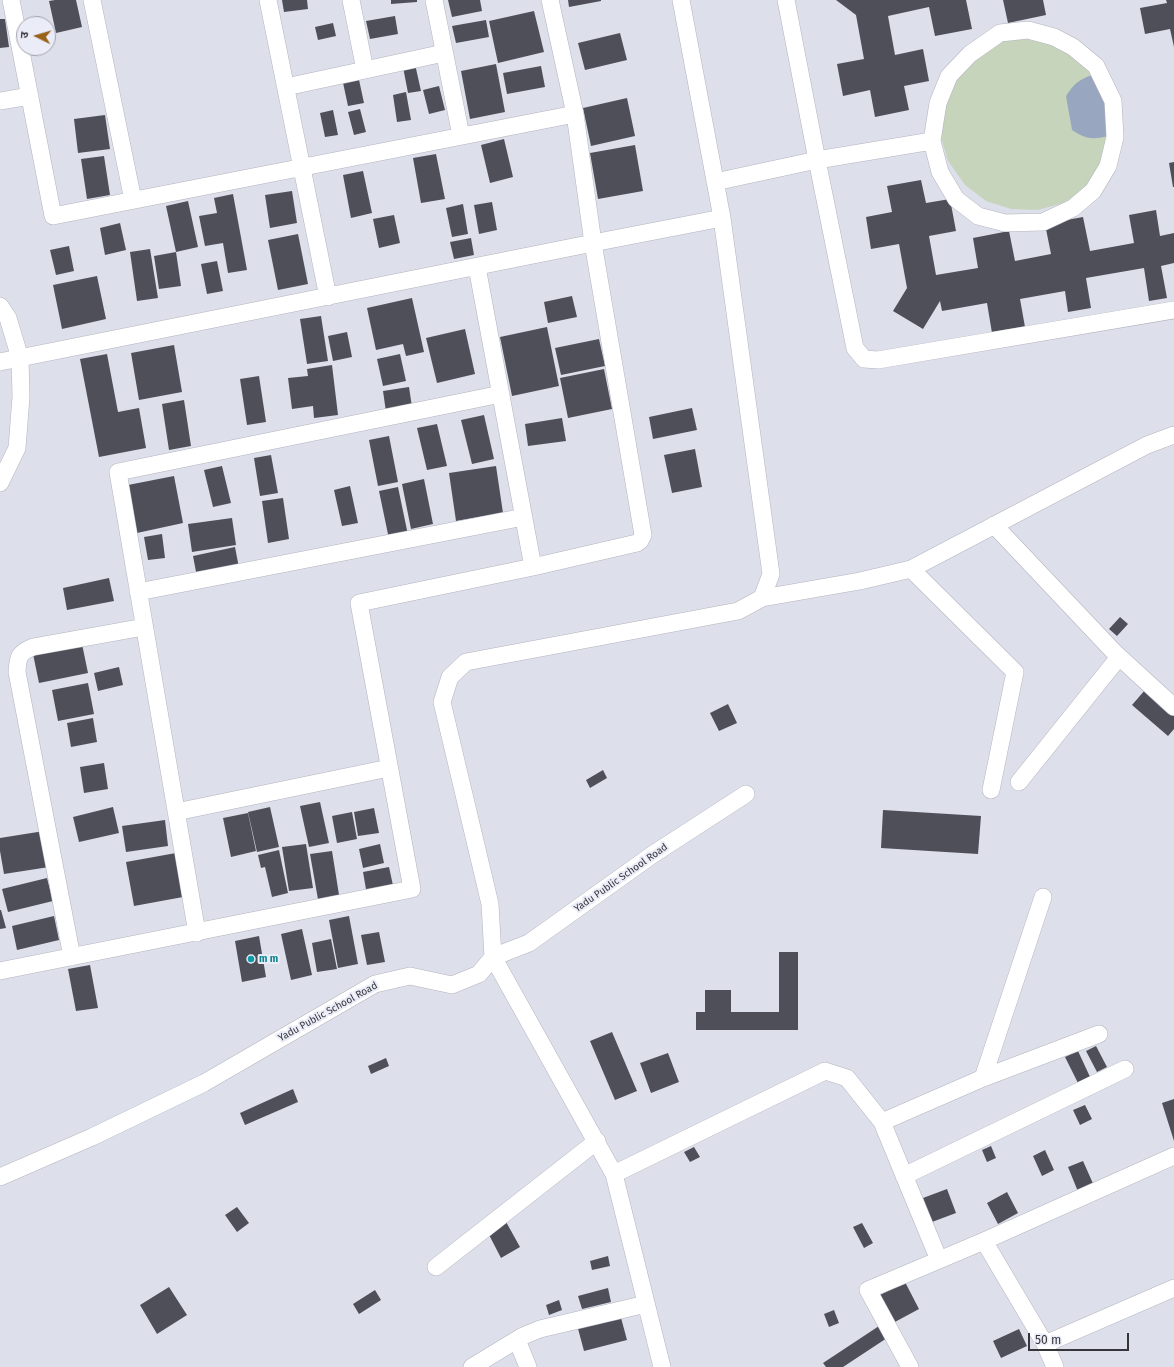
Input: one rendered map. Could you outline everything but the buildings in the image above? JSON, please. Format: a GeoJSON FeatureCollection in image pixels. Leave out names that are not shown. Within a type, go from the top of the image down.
{"type":"FeatureCollection","features":[{"type":"Feature","properties":{"kind":"street"},"geometry":{"type":"LineString","coordinates":[[93,0],[133,200]]}},
{"type":"Feature","properties":{"kind":"street"},"geometry":{"type":"LineString","coordinates":[[268,0],[328,297]]}},
{"type":"Feature","properties":{"kind":"street"},"geometry":{"type":"LineString","coordinates":[[351,0],[365,70]]}},
{"type":"Feature","properties":{"kind":"street"},"geometry":{"type":"LineString","coordinates":[[434,0],[461,136]]}},
{"type":"Feature","properties":{"kind":"street"},"geometry":{"type":"LineString","coordinates":[[0,971],[412,889],[359,603],[533,567],[637,543],[643,535],[593,243],[575,114],[550,0]]}},
{"type":"Feature","properties":{"kind":"street"},"geometry":{"type":"LineString","coordinates":[[681,0],[722,218],[771,574],[762,598]]}},
{"type":"Feature","properties":{"kind":"street"},"geometry":{"type":"LineString","coordinates":[[786,0],[816,160],[855,348],[864,359],[878,360],[1174,310]]}},
{"type":"Feature","properties":{"kind":"street"},"geometry":{"type":"LineString","coordinates":[[9,11],[30,96],[52,216],[575,114]]}},
{"type":"Feature","properties":{"kind":"street"},"geometry":{"type":"LineString","coordinates":[[1028,30],[1054,37],[1074,47],[1096,66],[1113,101],[1115,137],[1108,166],[1093,191],[1073,208],[1043,222],[1005,223],[978,216],[956,199],[940,172],[932,141],[938,103],[949,76],[970,54],[1000,33],[1028,30]]}},
{"type":"Feature","properties":{"kind":"street"},"geometry":{"type":"LineString","coordinates":[[286,87],[444,53]]}},
{"type":"Feature","properties":{"kind":"street"},"geometry":{"type":"LineString","coordinates":[[0,101],[30,96]]}},
{"type":"Feature","properties":{"kind":"street"},"geometry":{"type":"LineString","coordinates":[[715,182],[816,160],[932,141]]}},
{"type":"Feature","properties":{"kind":"street"},"geometry":{"type":"LineString","coordinates":[[0,362],[722,218]]}},
{"type":"Feature","properties":{"kind":"street"},"geometry":{"type":"LineString","coordinates":[[477,267],[533,567]]}},
{"type":"Feature","properties":{"kind":"street"},"geometry":{"type":"LineString","coordinates":[[0,306],[8,318],[20,358],[21,397],[17,448],[0,482]]}},
{"type":"Feature","properties":{"kind":"street"},"geometry":{"type":"LineString","coordinates":[[197,933],[118,472],[501,394]]}},
{"type":"Feature","properties":{"kind":"street"},"geometry":{"type":"LineString","coordinates":[[662,1367],[614,1174],[597,1141],[492,957],[490,904],[442,702],[450,677],[466,662],[738,610],[762,598],[860,581],[911,569],[1147,446],[1174,435]]}},
{"type":"Feature","properties":{"kind":"street"},"geometry":{"type":"LineString","coordinates":[[138,592],[524,517]]}},
{"type":"Feature","properties":{"kind":"street"},"geometry":{"type":"LineString","coordinates":[[994,525],[1119,657],[1174,708]]}},
{"type":"Feature","properties":{"kind":"street"},"geometry":{"type":"LineString","coordinates":[[911,569],[1015,672],[991,790]]}},
{"type":"Feature","properties":{"kind":"street"},"geometry":{"type":"LineString","coordinates":[[72,957],[17,672],[18,659],[24,650],[33,647],[144,627]]}},
{"type":"Feature","properties":{"kind":"street"},"geometry":{"type":"LineString","coordinates":[[1020,782],[1119,657]]}},
{"type":"Feature","properties":{"kind":"street"},"geometry":{"type":"LineString","coordinates":[[176,812],[389,768]]}},
{"type":"Feature","properties":{"kind":"street","name":"Yadu Public School Road"},"geometry":{"type":"LineString","coordinates":[[0,1177],[92,1137],[204,1083],[375,984],[410,976],[452,985],[479,974],[492,957],[529,943],[652,855],[746,794]]}},
{"type":"Feature","properties":{"kind":"street"},"geometry":{"type":"LineString","coordinates":[[983,1078],[1043,897]]}},
{"type":"Feature","properties":{"kind":"street"},"geometry":{"type":"LineString","coordinates":[[882,1122],[983,1078],[1099,1034]]}},
{"type":"Feature","properties":{"kind":"street"},"geometry":{"type":"LineString","coordinates":[[904,1176],[1125,1069]]}},
{"type":"Feature","properties":{"kind":"street"},"geometry":{"type":"LineString","coordinates":[[614,1174],[825,1071],[847,1078],[882,1122],[939,1260]]}},
{"type":"Feature","properties":{"kind":"street"},"geometry":{"type":"LineString","coordinates":[[436,1267],[597,1141]]}},
{"type":"Feature","properties":{"kind":"street"},"geometry":{"type":"LineString","coordinates":[[910,1367],[868,1290],[984,1241],[1174,1156]]}},
{"type":"Feature","properties":{"kind":"street"},"geometry":{"type":"LineString","coordinates":[[984,1241],[1045,1344],[1055,1367]]}},
{"type":"Feature","properties":{"kind":"street"},"geometry":{"type":"LineString","coordinates":[[1045,1344],[1174,1288]]}},
{"type":"Feature","properties":{"kind":"street"},"geometry":{"type":"LineString","coordinates":[[472,1367],[516,1340],[540,1329],[646,1304]]}},
{"type":"Feature","properties":{"kind":"street"},"geometry":{"type":"LineString","coordinates":[[516,1340],[528,1367]]}},
{"type":"Feature","properties":{"kind":"green space"},"geometry":{"type":"Polygon","coordinates":[[[1049,36],[1096,67],[1113,143],[1086,189],[1063,203],[1038,210],[1011,209],[986,201],[965,185],[948,161],[940,134],[951,78],[993,40],[1049,36]]]}},
{"type":"Feature","properties":{"kind":"water"},"geometry":{"type":"Polygon","coordinates":[[[1092,75],[1106,98],[1108,136],[1098,138],[1085,137],[1072,130],[1066,96],[1071,88],[1077,83],[1092,75]]]}},
{"type":"Feature","properties":{"kind":"place","name":"m m"},"geometry":{"type":"Point","coordinates":[251,959]}}]}
